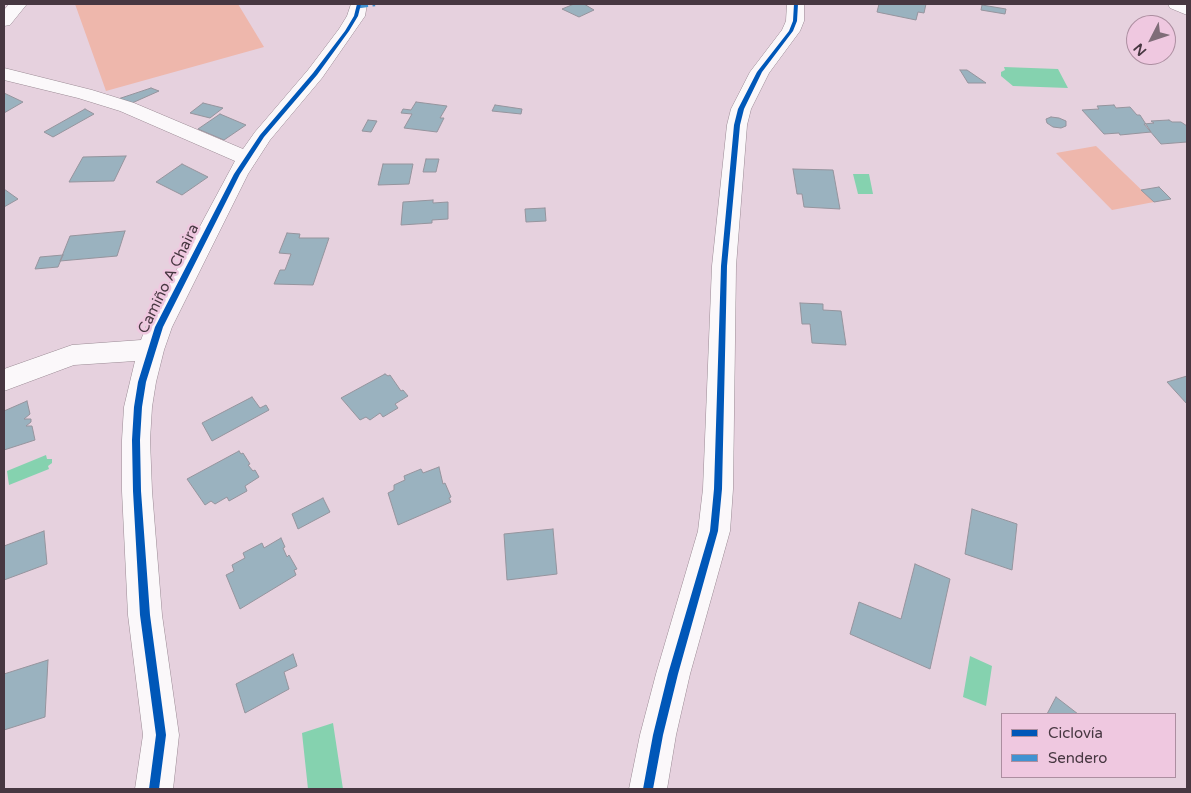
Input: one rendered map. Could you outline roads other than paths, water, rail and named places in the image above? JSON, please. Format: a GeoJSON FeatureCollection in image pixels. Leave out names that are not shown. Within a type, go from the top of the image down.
{"type":"FeatureCollection","features":[{"type":"Feature","properties":{"kind":"street"},"geometry":{"type":"LineString","coordinates":[[4,21],[18,4]]}},
{"type":"Feature","properties":{"kind":"street","name":"Camiño A Chaira"},"geometry":{"type":"LineString","coordinates":[[154,789],[161,735],[150,664],[145,615],[137,491],[136,440],[138,407],[150,350],[169,306],[246,158],[347,31],[356,16],[359,4]]}},
{"type":"Feature","properties":{"kind":"street"},"geometry":{"type":"LineString","coordinates":[[648,789],[658,735],[673,674],[714,531],[718,489],[724,266],[737,125],[741,108],[760,72],[790,31],[795,21],[796,4]]}},
{"type":"Feature","properties":{"kind":"street"},"geometry":{"type":"LineString","coordinates":[[1176,4],[1187,10]]}},
{"type":"Feature","properties":{"kind":"street"},"geometry":{"type":"LineString","coordinates":[[4,74],[85,94],[127,107],[246,158]]}},
{"type":"Feature","properties":{"kind":"street"},"geometry":{"type":"LineString","coordinates":[[4,380],[72,355],[150,350]]}}]}
